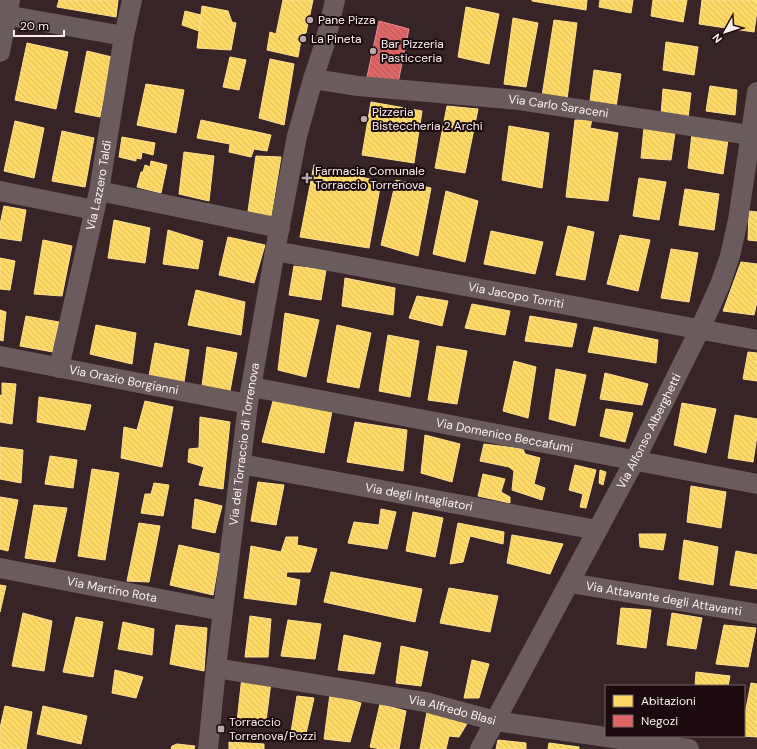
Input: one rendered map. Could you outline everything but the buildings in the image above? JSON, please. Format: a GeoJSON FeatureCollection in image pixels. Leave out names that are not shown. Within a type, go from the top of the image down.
{"type":"FeatureCollection","features":[{"type":"Feature","properties":{"kind":"street","name":"Via Lazzero Taldi"},"geometry":{"type":"LineString","coordinates":[[59,368],[96,200],[124,36],[132,0]]}},
{"type":"Feature","properties":{"kind":"street","name":"Via del Torraccio di Torrenova"},"geometry":{"type":"LineString","coordinates":[[208,749],[216,668],[250,395],[296,142],[336,0]]}},
{"type":"Feature","properties":{"kind":"street"},"geometry":{"type":"LineString","coordinates":[[0,52],[6,10],[124,36]]}},
{"type":"Feature","properties":{"kind":"street","name":"Via Carlo Saraceni"},"geometry":{"type":"LineString","coordinates":[[313,79],[358,86],[519,100],[754,135]]}},
{"type":"Feature","properties":{"kind":"street","name":"Via Alfonso Alberghetti"},"geometry":{"type":"LineString","coordinates":[[480,749],[635,460],[700,329],[720,285],[730,256],[738,220],[754,135],[757,92]]}},
{"type":"Feature","properties":{"kind":"street"},"geometry":{"type":"LineString","coordinates":[[0,191],[96,200],[280,228]]}},
{"type":"Feature","properties":{"kind":"street","name":"Via Jacopo Torriti"},"geometry":{"type":"LineString","coordinates":[[275,251],[757,340]]}},
{"type":"Feature","properties":{"kind":"street","name":"Via Orazio Borgianni"},"geometry":{"type":"LineString","coordinates":[[0,356],[59,368],[250,395]]}},
{"type":"Feature","properties":{"kind":"street","name":"Via Domenico Beccafumi"},"geometry":{"type":"LineString","coordinates":[[250,395],[635,460],[757,484]]}},
{"type":"Feature","properties":{"kind":"street","name":"Via degli Intagliatori"},"geometry":{"type":"LineString","coordinates":[[241,464],[597,530]]}},
{"type":"Feature","properties":{"kind":"street","name":"Via Martino Rota"},"geometry":{"type":"LineString","coordinates":[[0,568],[223,611]]}},
{"type":"Feature","properties":{"kind":"street","name":"Via Attavante degli Attavanti"},"geometry":{"type":"LineString","coordinates":[[570,582],[757,614]]}},
{"type":"Feature","properties":{"kind":"street","name":"Via Alfredo Blasi"},"geometry":{"type":"LineString","coordinates":[[216,668],[425,702],[495,721],[605,737]]}},
{"type":"Feature","properties":{"kind":"street","name":"Via Alfredo Blasi"},"geometry":{"type":"LineString","coordinates":[[606,737],[689,749]]}},
{"type":"Feature","properties":{"kind":"place","name":"Pane Pizza"},"geometry":{"type":"Point","coordinates":[310,20]}},
{"type":"Feature","properties":{"kind":"place","name":"La Pineta"},"geometry":{"type":"Point","coordinates":[303,39]}},
{"type":"Feature","properties":{"kind":"place","name":"Bar Pizzeria Pasticceria"},"geometry":{"type":"Point","coordinates":[373,51]}},
{"type":"Feature","properties":{"kind":"place","name":"Pizzeria Bisteccheria 2 Archi"},"geometry":{"type":"Point","coordinates":[364,119]}},
{"type":"Feature","properties":{"kind":"place","name":"Farmacia Comunale Torraccio Torrenova"},"geometry":{"type":"Point","coordinates":[307,178]}},
{"type":"Feature","properties":{"kind":"place","name":"Torraccio Torrenova/Pozzi"},"geometry":{"type":"Point","coordinates":[221,729]}}]}
